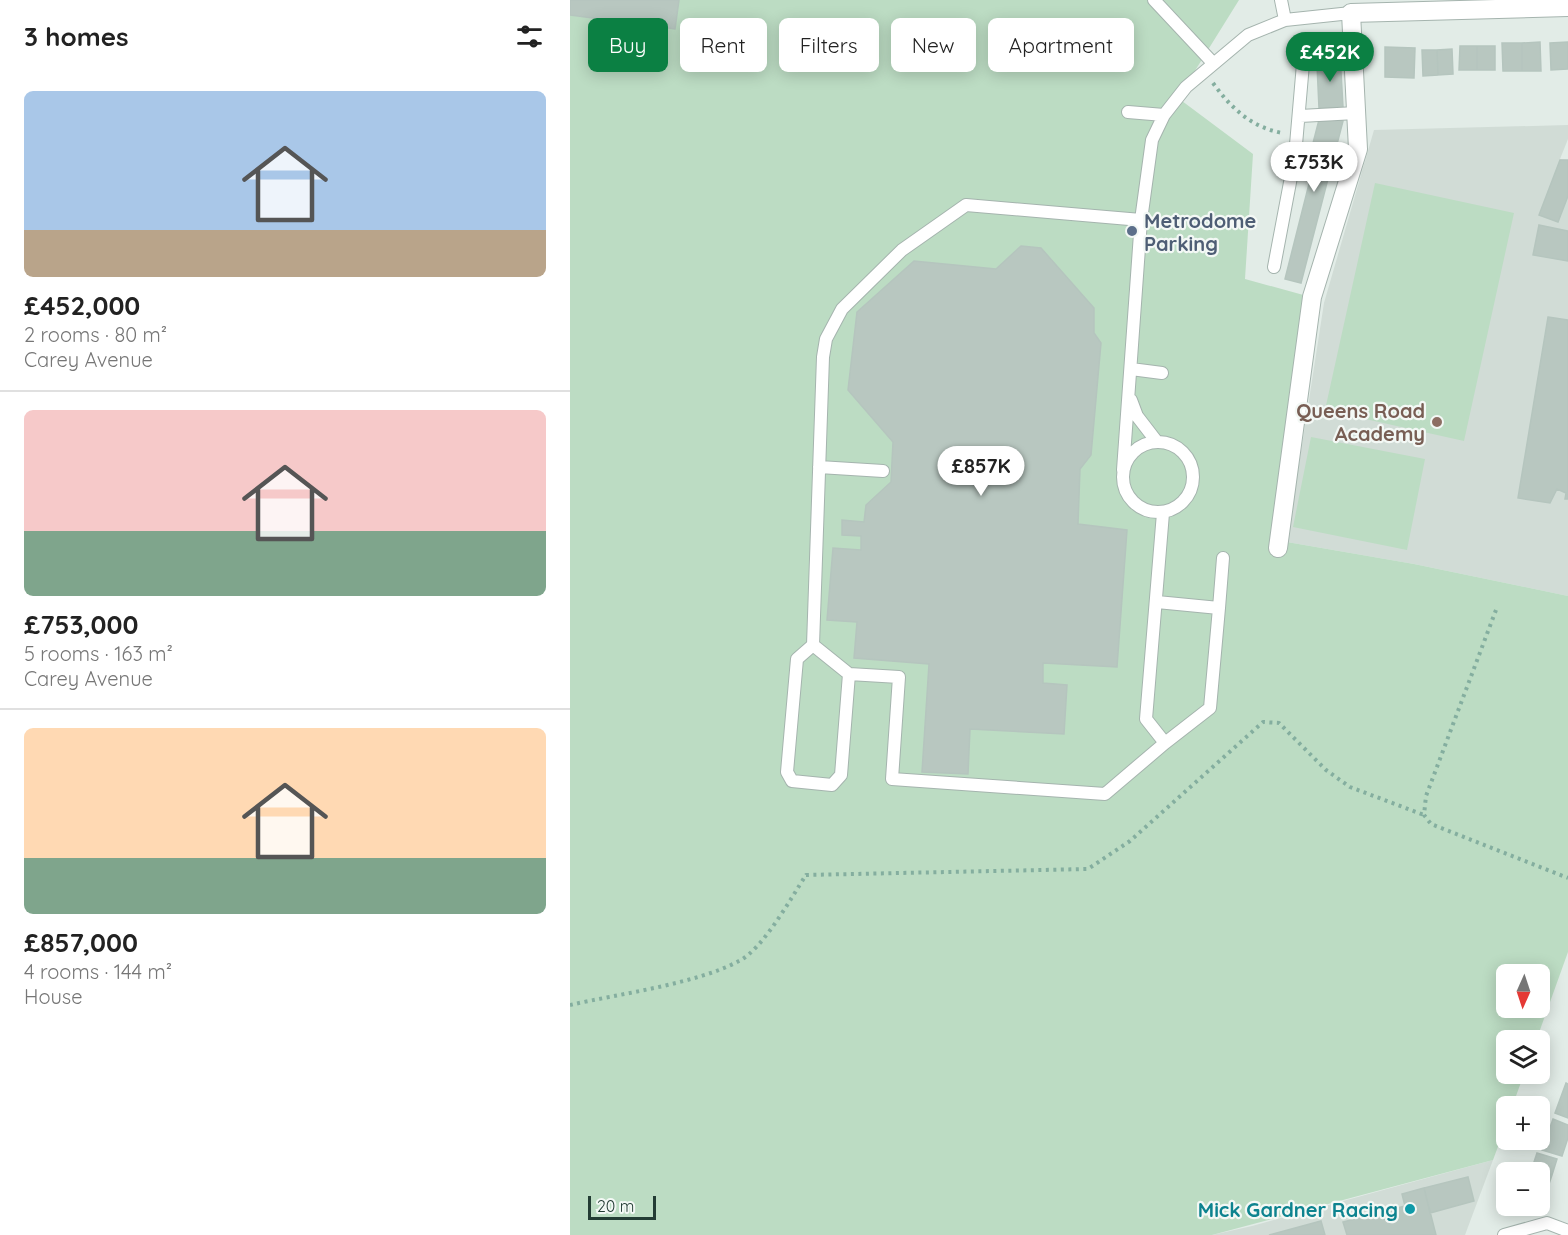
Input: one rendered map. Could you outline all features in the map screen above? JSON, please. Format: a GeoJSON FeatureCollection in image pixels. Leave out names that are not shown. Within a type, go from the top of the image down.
{"type":"FeatureCollection","features":[{"type":"Feature","properties":{"kind":"street"},"geometry":{"type":"LineString","coordinates":[[1278,548],[1312,297],[1358,149],[1351,13],[1398,5],[1568,7]]}},
{"type":"Feature","properties":{"kind":"lane"},"geometry":{"type":"LineString","coordinates":[[1154,0],[1209,67]]}},
{"type":"Feature","properties":{"kind":"lane"},"geometry":{"type":"LineString","coordinates":[[1281,0],[1285,20]]}},
{"type":"Feature","properties":{"kind":"lane"},"geometry":{"type":"LineString","coordinates":[[1124,470],[1126,461],[1139,447],[1157,442],[1173,445],[1186,455],[1194,478],[1185,501],[1163,513],[1148,512],[1130,499],[1124,485],[1124,470],[1141,219],[1152,140],[1164,115],[1186,87],[1248,35],[1285,20],[1351,13]]}},
{"type":"Feature","properties":{"kind":"lane"},"geometry":{"type":"LineString","coordinates":[[1274,267],[1298,136],[1303,64]]}},
{"type":"Feature","properties":{"kind":"lane"},"geometry":{"type":"LineString","coordinates":[[1128,112],[1164,115]]}},
{"type":"Feature","properties":{"kind":"lane"},"geometry":{"type":"LineString","coordinates":[[1300,116],[1356,113]]}},
{"type":"Feature","properties":{"kind":"lane"},"geometry":{"type":"LineString","coordinates":[[849,674],[841,775],[832,785],[792,781],[787,772],[797,659],[813,645],[822,357],[826,339],[842,309],[902,250],[966,205],[1141,219]]}},
{"type":"Feature","properties":{"kind":"lane"},"geometry":{"type":"LineString","coordinates":[[1131,369],[1162,373]]}},
{"type":"Feature","properties":{"kind":"lane"},"geometry":{"type":"LineString","coordinates":[[1129,396],[1137,416],[1157,442]]}},
{"type":"Feature","properties":{"kind":"lane"},"geometry":{"type":"LineString","coordinates":[[819,467],[883,471]]}},
{"type":"Feature","properties":{"kind":"lane"},"geometry":{"type":"LineString","coordinates":[[1163,513],[1146,719],[1165,743]]}},
{"type":"Feature","properties":{"kind":"lane"},"geometry":{"type":"LineString","coordinates":[[813,645],[849,674],[899,677],[892,779],[1105,794],[1210,708],[1222,558]]}},
{"type":"Feature","properties":{"kind":"lane"},"geometry":{"type":"LineString","coordinates":[[1157,602],[1219,608]]}},
{"type":"Feature","properties":{"kind":"lane"},"geometry":{"type":"LineString","coordinates":[[1504,1235],[1547,1223],[1568,1231]]}},
{"type":"Feature","properties":{"kind":"path"},"geometry":{"type":"LineString","coordinates":[[1209,67],[1228,104],[1250,122],[1269,131],[1298,136]]}},
{"type":"Feature","properties":{"kind":"path"},"geometry":{"type":"LineString","coordinates":[[1424,815],[1426,796],[1496,610]]}},
{"type":"Feature","properties":{"kind":"path"},"geometry":{"type":"LineString","coordinates":[[570,1005],[697,976],[740,961],[777,922],[806,875],[1088,869],[1130,841],[1263,722],[1279,723],[1326,770],[1350,787],[1424,815],[1431,824],[1568,878]]}},
{"type":"Feature","properties":{"kind":"shaded area","name":"Queens Road Academy"},"geometry":{"type":"Polygon","coordinates":[[[1568,125],[1568,139],[1560,159],[1568,160],[1568,596],[1414,564],[1287,542],[1324,303],[1374,130],[1568,125]]]}},
{"type":"Feature","properties":{"kind":"shaded area"},"geometry":{"type":"Polygon","coordinates":[[[1493,1160],[1465,1235],[1212,1235],[1252,1226],[1493,1160]]]}},
{"type":"Feature","properties":{"kind":"green space"},"geometry":{"type":"Polygon","coordinates":[[[570,0],[1239,0],[1178,98],[1253,154],[1245,279],[1307,296],[1276,558],[1283,554],[1287,542],[1414,564],[1568,596],[1568,952],[1550,1002],[1550,964],[1496,964],[1496,1018],[1544,1018],[1540,1030],[1496,1030],[1496,1084],[1520,1084],[1516,1096],[1496,1096],[1497,1150],[1493,1160],[1212,1235],[570,1235],[570,0]]]}},
{"type":"Feature","properties":{"kind":"green space"},"geometry":{"type":"Polygon","coordinates":[[[1375,183],[1514,213],[1464,441],[1325,410],[1375,183]]]}},
{"type":"Feature","properties":{"kind":"green space"},"geometry":{"type":"Polygon","coordinates":[[[1311,437],[1425,459],[1407,550],[1293,527],[1311,437]]]}},
{"type":"Feature","properties":{"kind":"building"},"geometry":{"type":"Polygon","coordinates":[[[570,0],[679,0],[675,29],[668,28],[668,18],[592,18],[570,15],[570,0]]]}},
{"type":"Feature","properties":{"kind":"building"},"geometry":{"type":"Polygon","coordinates":[[[1540,42],[1541,71],[1522,71],[1522,43],[1540,42]]]}},
{"type":"Feature","properties":{"kind":"building"},"geometry":{"type":"Polygon","coordinates":[[[1568,42],[1568,69],[1551,70],[1550,43],[1568,42]]]}},
{"type":"Feature","properties":{"kind":"building"},"geometry":{"type":"Polygon","coordinates":[[[1502,43],[1522,43],[1522,71],[1503,71],[1502,43]]]}},
{"type":"Feature","properties":{"kind":"building"},"geometry":{"type":"Polygon","coordinates":[[[1460,46],[1477,46],[1477,70],[1459,70],[1460,46]]]}},
{"type":"Feature","properties":{"kind":"building"},"geometry":{"type":"Polygon","coordinates":[[[1477,46],[1495,46],[1495,70],[1477,70],[1477,46]]]}},
{"type":"Feature","properties":{"kind":"building"},"geometry":{"type":"Polygon","coordinates":[[[1385,47],[1415,48],[1414,78],[1385,77],[1385,47]]]}},
{"type":"Feature","properties":{"kind":"building"},"geometry":{"type":"Polygon","coordinates":[[[1452,49],[1453,74],[1438,75],[1437,50],[1452,49]]]}},
{"type":"Feature","properties":{"kind":"building"},"geometry":{"type":"Polygon","coordinates":[[[1422,50],[1437,50],[1438,75],[1423,76],[1422,50]]]}},
{"type":"Feature","properties":{"kind":"building"},"geometry":{"type":"Polygon","coordinates":[[[1340,54],[1343,107],[1319,108],[1317,65],[1325,64],[1324,55],[1340,54]]]}},
{"type":"Feature","properties":{"kind":"building"},"geometry":{"type":"Polygon","coordinates":[[[1320,116],[1343,121],[1301,283],[1285,279],[1310,180],[1304,178],[1320,116]]]}},
{"type":"Feature","properties":{"kind":"building"},"geometry":{"type":"Polygon","coordinates":[[[1560,160],[1568,160],[1568,196],[1558,222],[1539,215],[1560,160]]]}},
{"type":"Feature","properties":{"kind":"building"},"geometry":{"type":"Polygon","coordinates":[[[1539,225],[1568,231],[1568,261],[1533,255],[1539,225]]]}},
{"type":"Feature","properties":{"kind":"building"},"geometry":{"type":"Polygon","coordinates":[[[1021,246],[1041,248],[1094,308],[1094,333],[1101,343],[1091,455],[1080,469],[1078,524],[1127,530],[1117,667],[1043,663],[1043,683],[1067,685],[1064,734],[970,729],[968,774],[922,772],[929,664],[854,658],[857,622],[827,620],[833,548],[861,550],[861,536],[842,535],[842,520],[864,522],[866,505],[891,482],[893,442],[848,390],[857,312],[914,261],[996,269],[1021,246]]]}},
{"type":"Feature","properties":{"kind":"building"},"geometry":{"type":"Polygon","coordinates":[[[1548,317],[1568,320],[1568,499],[1565,499],[1566,493],[1557,489],[1550,503],[1518,498],[1548,317]]]}},
{"type":"Feature","properties":{"kind":"building"},"geometry":{"type":"Polygon","coordinates":[[[1566,1083],[1568,1084],[1568,1118],[1555,1113],[1566,1083]]]}},
{"type":"Feature","properties":{"kind":"building"},"geometry":{"type":"Polygon","coordinates":[[[1553,1119],[1568,1125],[1568,1138],[1562,1156],[1542,1150],[1550,1150],[1550,1127],[1553,1119]]]}},
{"type":"Feature","properties":{"kind":"building"},"geometry":{"type":"Polygon","coordinates":[[[1537,1153],[1557,1159],[1552,1175],[1550,1174],[1550,1162],[1534,1162],[1537,1153]]]}},
{"type":"Feature","properties":{"kind":"building"},"geometry":{"type":"Polygon","coordinates":[[[1468,1177],[1474,1201],[1430,1213],[1424,1188],[1468,1177]]]}},
{"type":"Feature","properties":{"kind":"building","name":"Mick Gardner Racing"},"geometry":{"type":"Polygon","coordinates":[[[1424,1188],[1436,1235],[1347,1235],[1343,1222],[1405,1206],[1402,1194],[1424,1188]]]}},
{"type":"Feature","properties":{"kind":"building"},"geometry":{"type":"Polygon","coordinates":[[[1321,1221],[1325,1235],[1269,1235],[1321,1221]]]}},
{"type":"Feature","properties":{"kind":"place","name":"Metrodome Parking"},"geometry":{"type":"Point","coordinates":[1132,231]}},
{"type":"Feature","properties":{"kind":"place","name":"Queens Road Academy"},"geometry":{"type":"Point","coordinates":[1437,422]}},
{"type":"Feature","properties":{"kind":"place","name":"Mick Gardner Racing"},"geometry":{"type":"Point","coordinates":[1410,1209]}}]}
